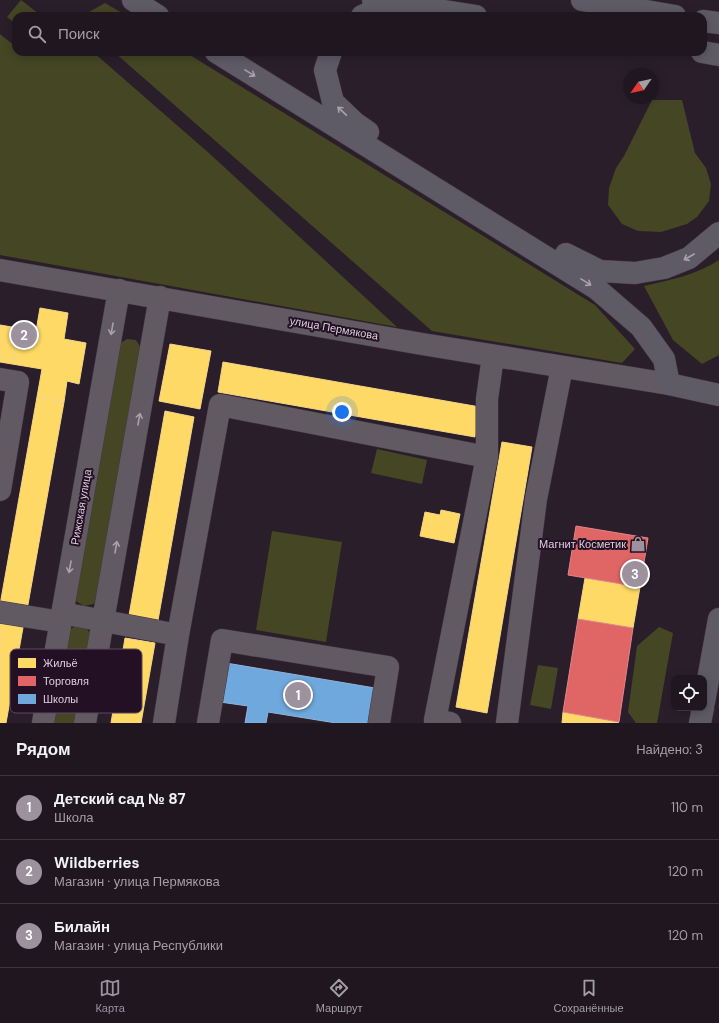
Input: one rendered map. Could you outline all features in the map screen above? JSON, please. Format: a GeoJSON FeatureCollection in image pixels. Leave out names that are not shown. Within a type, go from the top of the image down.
{"type":"FeatureCollection","features":[{"type":"Feature","properties":{"kind":"main road"},"geometry":{"type":"LineString","coordinates":[[133,0],[152,12]]}},
{"type":"Feature","properties":{"kind":"main road"},"geometry":{"type":"LineString","coordinates":[[582,0],[652,12]]}},
{"type":"Feature","properties":{"kind":"main road"},"geometry":{"type":"LineString","coordinates":[[367,12],[382,1],[451,12]]}},
{"type":"Feature","properties":{"kind":"main road"},"geometry":{"type":"LineString","coordinates":[[707,22],[719,23]]}},
{"type":"Feature","properties":{"kind":"main road"},"geometry":{"type":"LineString","coordinates":[[707,53],[719,55]]}},
{"type":"Feature","properties":{"kind":"main road"},"geometry":{"type":"LineString","coordinates":[[222,56],[597,288],[641,327],[664,359],[669,384],[719,395]]}},
{"type":"Feature","properties":{"kind":"main road"},"geometry":{"type":"LineString","coordinates":[[330,56],[324,70],[333,102],[355,123],[575,260],[600,271],[635,273],[664,268],[689,258],[719,233]]}},
{"type":"Feature","properties":{"kind":"main road"},"geometry":{"type":"LineString","coordinates":[[707,685],[719,619]]}},
{"type":"Feature","properties":{"kind":"main road"},"geometry":{"type":"LineString","coordinates":[[700,723],[702,711]]}},
{"type":"Feature","properties":{"kind":"street","name":"улица Пермякова"},"geometry":{"type":"LineString","coordinates":[[0,270],[493,356],[669,384]]}},
{"type":"Feature","properties":{"kind":"street","name":"Рижская улица"},"geometry":{"type":"LineString","coordinates":[[56,649],[119,290]]}},
{"type":"Feature","properties":{"kind":"street"},"geometry":{"type":"LineString","coordinates":[[98,649],[160,297]]}},
{"type":"Feature","properties":{"kind":"street"},"geometry":{"type":"LineString","coordinates":[[450,723],[436,720],[487,457],[487,399],[493,356]]}},
{"type":"Feature","properties":{"kind":"street"},"geometry":{"type":"LineString","coordinates":[[507,723],[536,499],[562,367]]}},
{"type":"Feature","properties":{"kind":"street"},"geometry":{"type":"LineString","coordinates":[[0,379],[18,382],[0,490]]}},
{"type":"Feature","properties":{"kind":"street"},"geometry":{"type":"LineString","coordinates":[[164,723],[178,635],[220,405],[487,457]]}},
{"type":"Feature","properties":{"kind":"street"},"geometry":{"type":"LineString","coordinates":[[0,612],[103,620],[178,635]]}},
{"type":"Feature","properties":{"kind":"street"},"geometry":{"type":"LineString","coordinates":[[208,723],[222,640],[388,667],[379,723]]}},
{"type":"Feature","properties":{"kind":"street","name":"Рижская улица"},"geometry":{"type":"LineString","coordinates":[[43,723],[45,713]]}},
{"type":"Feature","properties":{"kind":"street"},"geometry":{"type":"LineString","coordinates":[[85,723],[87,713]]}},
{"type":"Feature","properties":{"kind":"green space"},"geometry":{"type":"Polygon","coordinates":[[[21,0],[36,12],[12,12],[12,21],[7,17],[21,0]]]}},
{"type":"Feature","properties":{"kind":"green space"},"geometry":{"type":"Polygon","coordinates":[[[105,3],[120,12],[89,12],[105,3]]]}},
{"type":"Feature","properties":{"kind":"green space"},"geometry":{"type":"Polygon","coordinates":[[[0,34],[12,44],[12,56],[98,56],[210,154],[397,327],[0,255],[0,34]]]}},
{"type":"Feature","properties":{"kind":"green space"},"geometry":{"type":"Polygon","coordinates":[[[119,56],[191,56],[595,305],[635,349],[622,363],[432,331],[119,56]]]}},
{"type":"Feature","properties":{"kind":"green space"},"geometry":{"type":"Polygon","coordinates":[[[659,100],[682,100],[695,153],[706,168],[711,184],[709,201],[697,217],[687,224],[661,232],[638,231],[622,224],[608,205],[609,188],[616,168],[624,156],[650,104],[659,104],[659,100]]]}},
{"type":"Feature","properties":{"kind":"green space"},"geometry":{"type":"Polygon","coordinates":[[[719,260],[719,355],[702,364],[673,340],[644,286],[701,270],[719,260]]]}},
{"type":"Feature","properties":{"kind":"green space"},"geometry":{"type":"Polygon","coordinates":[[[127,339],[136,340],[141,348],[97,601],[93,604],[84,606],[76,601],[75,596],[119,344],[127,339]]]}},
{"type":"Feature","properties":{"kind":"green space"},"geometry":{"type":"Polygon","coordinates":[[[377,449],[427,460],[422,484],[371,473],[377,449]]]}},
{"type":"Feature","properties":{"kind":"green space"},"geometry":{"type":"Polygon","coordinates":[[[272,531],[342,542],[326,642],[256,630],[272,531]]]}},
{"type":"Feature","properties":{"kind":"green space"},"geometry":{"type":"Polygon","coordinates":[[[77,625],[86,627],[91,635],[89,649],[66,649],[69,630],[77,625]]]}},
{"type":"Feature","properties":{"kind":"green space"},"geometry":{"type":"Polygon","coordinates":[[[659,627],[673,633],[657,723],[636,723],[628,712],[637,646],[659,627]]]}},
{"type":"Feature","properties":{"kind":"green space"},"geometry":{"type":"Polygon","coordinates":[[[538,665],[558,668],[551,709],[530,705],[538,665]]]}},
{"type":"Feature","properties":{"kind":"green space"},"geometry":{"type":"Polygon","coordinates":[[[54,713],[79,713],[77,723],[52,723],[54,713]]]}},
{"type":"Feature","properties":{"kind":"building: Жильё"},"geometry":{"type":"Polygon","coordinates":[[[40,308],[68,313],[64,339],[86,343],[79,384],[67,381],[64,402],[37,397],[42,369],[12,364],[18,328],[36,331],[40,308]]]}},
{"type":"Feature","properties":{"kind":"building: Жильё"},"geometry":{"type":"Polygon","coordinates":[[[0,325],[18,328],[12,364],[0,362],[0,325]]]}},
{"type":"Feature","properties":{"kind":"building: Жильё"},"geometry":{"type":"Polygon","coordinates":[[[170,344],[211,351],[200,409],[159,401],[170,344]]]}},
{"type":"Feature","properties":{"kind":"building: Жильё"},"geometry":{"type":"Polygon","coordinates":[[[223,362],[480,407],[475,437],[218,392],[223,362]]]}},
{"type":"Feature","properties":{"kind":"building: Жильё"},"geometry":{"type":"Polygon","coordinates":[[[37,397],[64,402],[27,610],[0,605],[37,397]]]}},
{"type":"Feature","properties":{"kind":"building: Жильё"},"geometry":{"type":"Polygon","coordinates":[[[165,411],[194,417],[157,626],[128,621],[165,411]]]}},
{"type":"Feature","properties":{"kind":"building: Жильё"},"geometry":{"type":"Polygon","coordinates":[[[502,442],[532,447],[487,713],[456,707],[502,442]]]}},
{"type":"Feature","properties":{"kind":"building: Жильё"},"geometry":{"type":"Polygon","coordinates":[[[441,510],[460,514],[454,543],[420,536],[425,512],[440,515],[441,510]]]}},
{"type":"Feature","properties":{"kind":"building: Жильё"},"geometry":{"type":"Polygon","coordinates":[[[585,578],[640,587],[633,628],[578,619],[585,578]]]}},
{"type":"Feature","properties":{"kind":"building: Жильё"},"geometry":{"type":"Polygon","coordinates":[[[0,618],[24,622],[19,649],[10,649],[10,701],[6,723],[0,723],[0,618]]]}},
{"type":"Feature","properties":{"kind":"building: Жильё"},"geometry":{"type":"Polygon","coordinates":[[[125,638],[155,643],[141,723],[111,723],[113,713],[142,713],[142,649],[123,649],[125,638]]]}},
{"type":"Feature","properties":{"kind":"building: Жильё"},"geometry":{"type":"Polygon","coordinates":[[[563,712],[619,722],[562,723],[563,712]]]}},
{"type":"Feature","properties":{"kind":"building: Торговля"},"geometry":{"type":"Polygon","coordinates":[[[576,526],[648,538],[640,587],[568,575],[576,526]]]}},
{"type":"Feature","properties":{"kind":"building: Торговля"},"geometry":{"type":"Polygon","coordinates":[[[578,619],[633,628],[619,722],[563,712],[578,619]]]}},
{"type":"Feature","properties":{"kind":"building: Школы"},"geometry":{"type":"Polygon","coordinates":[[[226,663],[375,688],[369,723],[336,723],[268,712],[266,723],[245,723],[248,706],[220,702],[226,663]]]}},
{"type":"Feature","properties":{"kind":"place","name":"Wildberries"},"geometry":{"type":"Point","coordinates":[24,335]}},
{"type":"Feature","properties":{"kind":"place","name":"Магнит Косметик"},"geometry":{"type":"Point","coordinates":[638,544]}},
{"type":"Feature","properties":{"kind":"place","name":"Билайн"},"geometry":{"type":"Point","coordinates":[635,574]}},
{"type":"Feature","properties":{"kind":"place","name":"Детский сад № 87"},"geometry":{"type":"Point","coordinates":[298,695]}}]}
